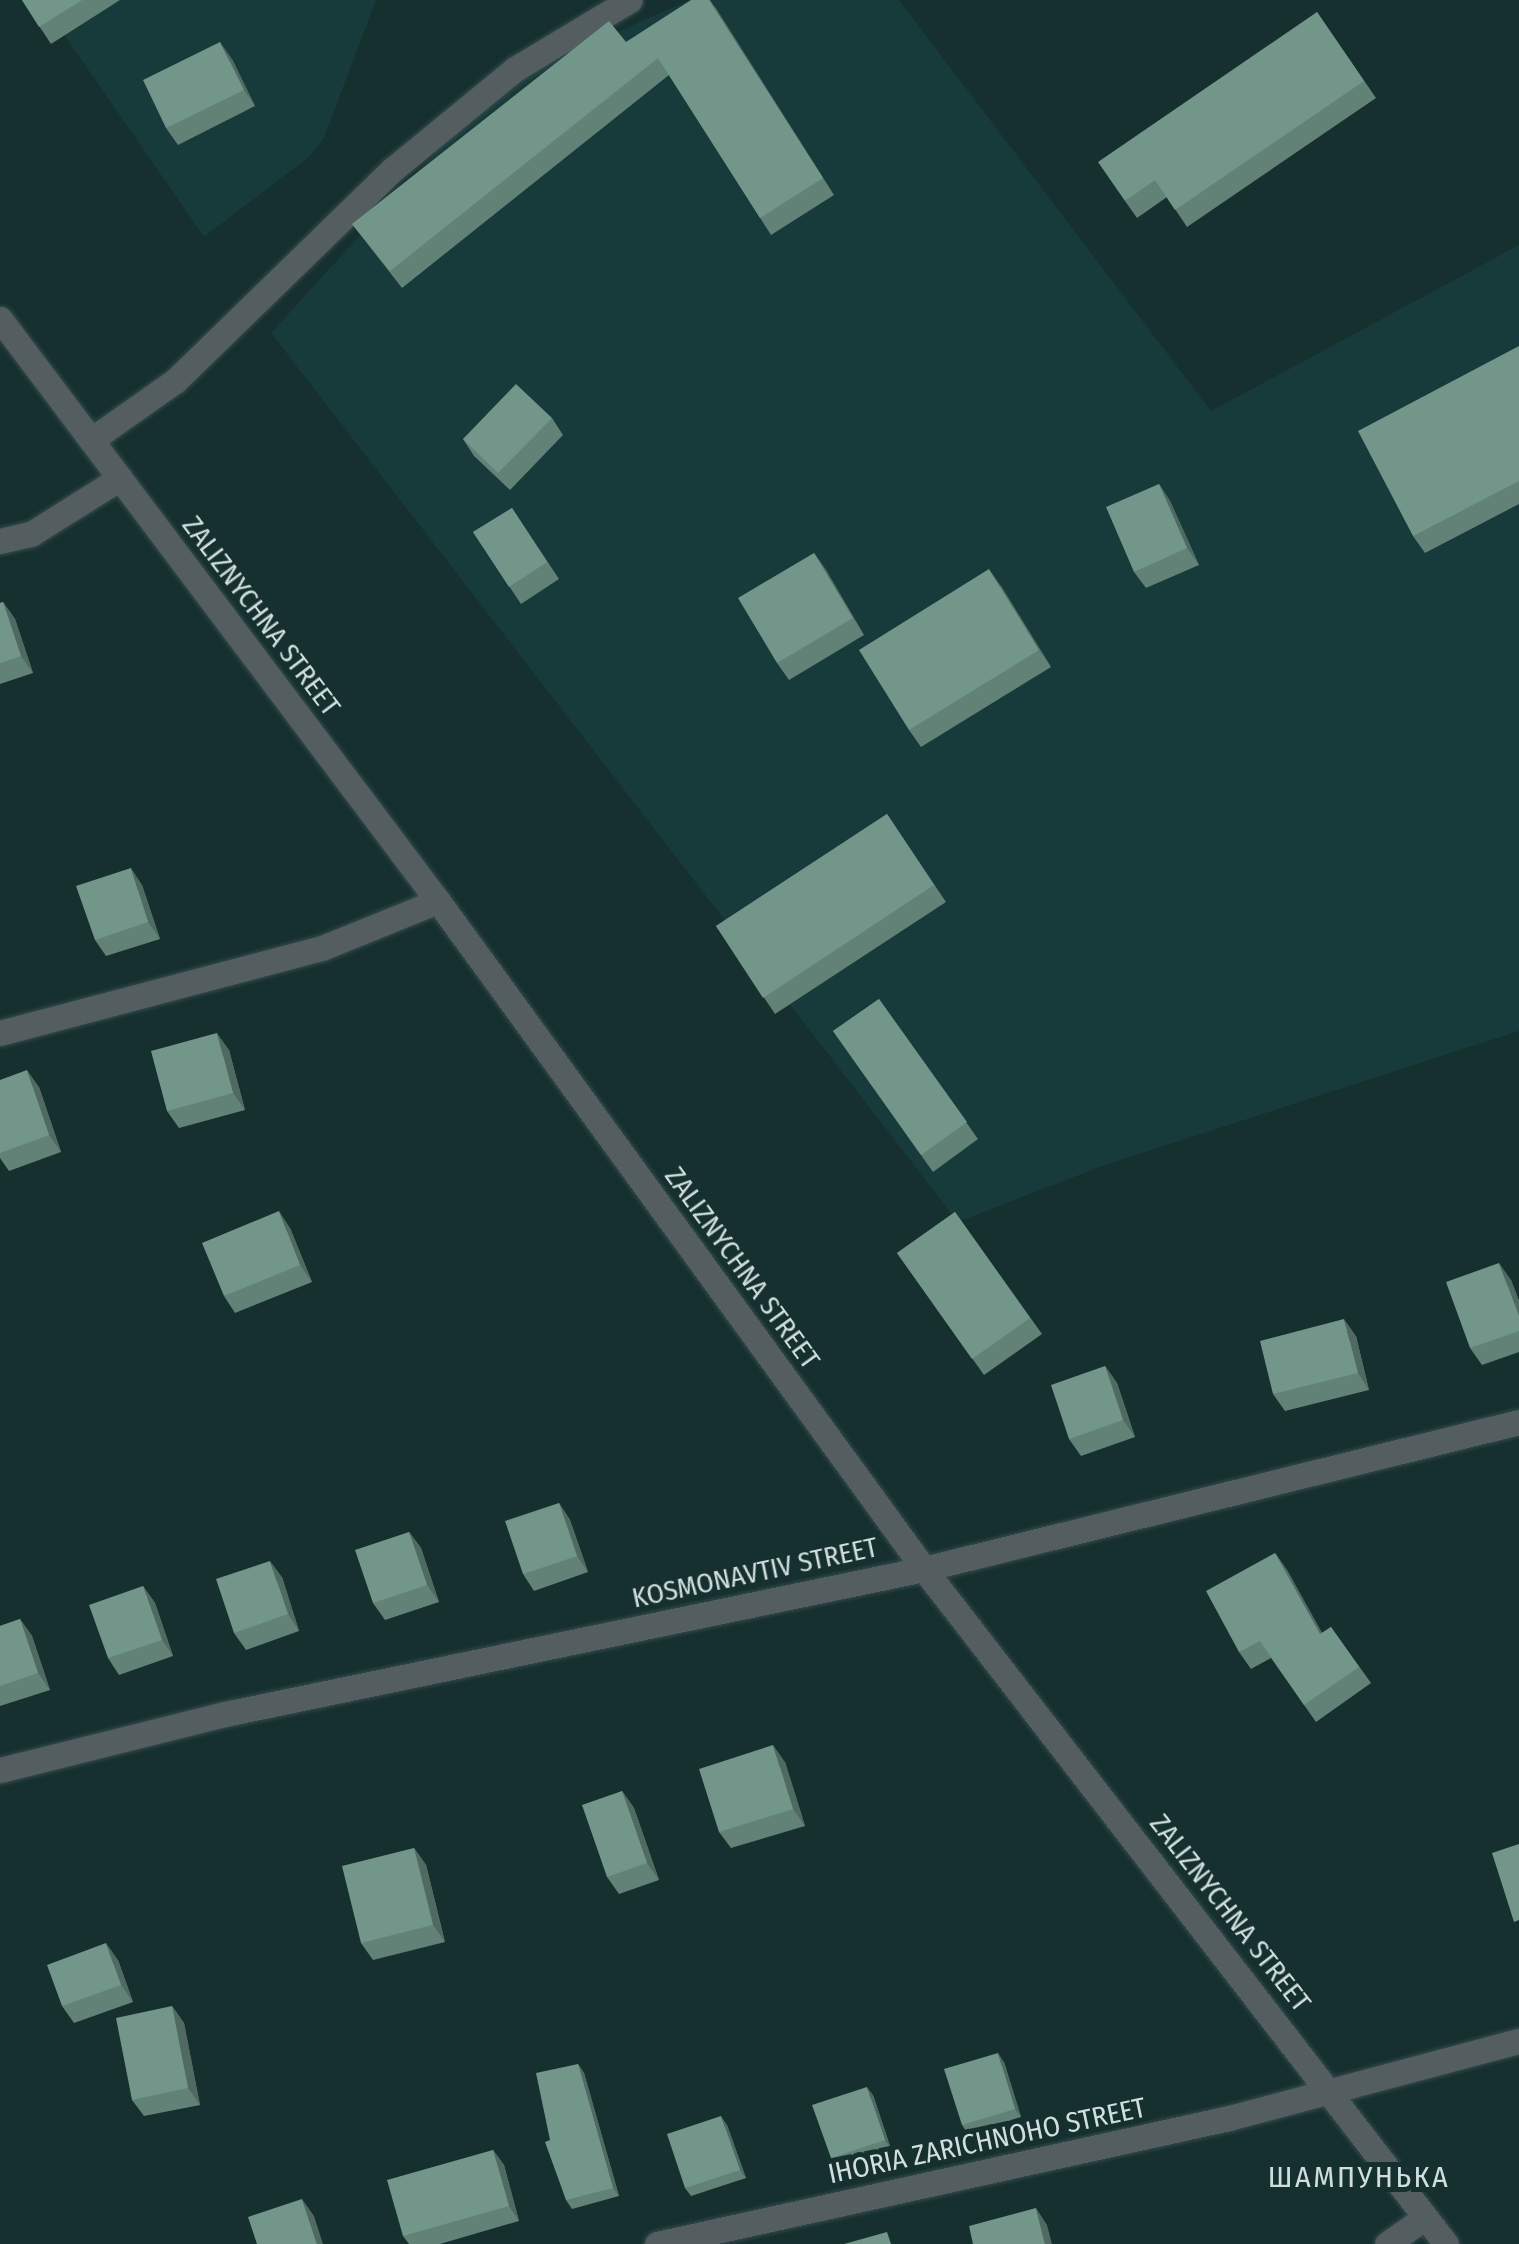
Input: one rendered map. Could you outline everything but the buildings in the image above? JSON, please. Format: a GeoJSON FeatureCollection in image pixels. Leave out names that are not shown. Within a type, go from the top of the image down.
{"type":"FeatureCollection","features":[{"type":"Feature","properties":{"kind":"street"},"geometry":{"type":"LineString","coordinates":[[92,440],[175,381],[423,144],[515,69],[630,0]]}},
{"type":"Feature","properties":{"kind":"street","name":"ZALIZNYCHNA STREET"},"geometry":{"type":"LineString","coordinates":[[0,319],[438,900],[924,1569],[1446,2244]]}},
{"type":"Feature","properties":{"kind":"street"},"geometry":{"type":"LineString","coordinates":[[0,540],[30,534],[120,478]]}},
{"type":"Feature","properties":{"kind":"street"},"geometry":{"type":"LineString","coordinates":[[0,1033],[322,948],[438,900]]}},
{"type":"Feature","properties":{"kind":"street","name":"KOSMONAVTIV STREET"},"geometry":{"type":"LineString","coordinates":[[0,1770],[225,1714],[924,1569],[1519,1422]]}},
{"type":"Feature","properties":{"kind":"street","name":"IHORIA ZARICHNOHO STREET"},"geometry":{"type":"LineString","coordinates":[[657,2244],[1230,2118],[1519,2041]]}},
{"type":"Feature","properties":{"kind":"street"},"geometry":{"type":"LineString","coordinates":[[1388,2244],[1424,2218]]}},
{"type":"Feature","properties":{"kind":"shaded area"},"geometry":{"type":"Polygon","coordinates":[[[40,0],[376,0],[324,138],[309,157],[204,237],[40,0]]]}},
{"type":"Feature","properties":{"kind":"shaded area"},"geometry":{"type":"Polygon","coordinates":[[[689,0],[899,0],[1211,411],[1519,245],[1519,1031],[1105,1165],[958,1222],[271,333],[464,121],[516,78],[689,0]]]}},
{"type":"Feature","properties":{"kind":"district","name":"ШАМПУНЬКА"},"geometry":{"type":"Point","coordinates":[1359,2177]}}]}
